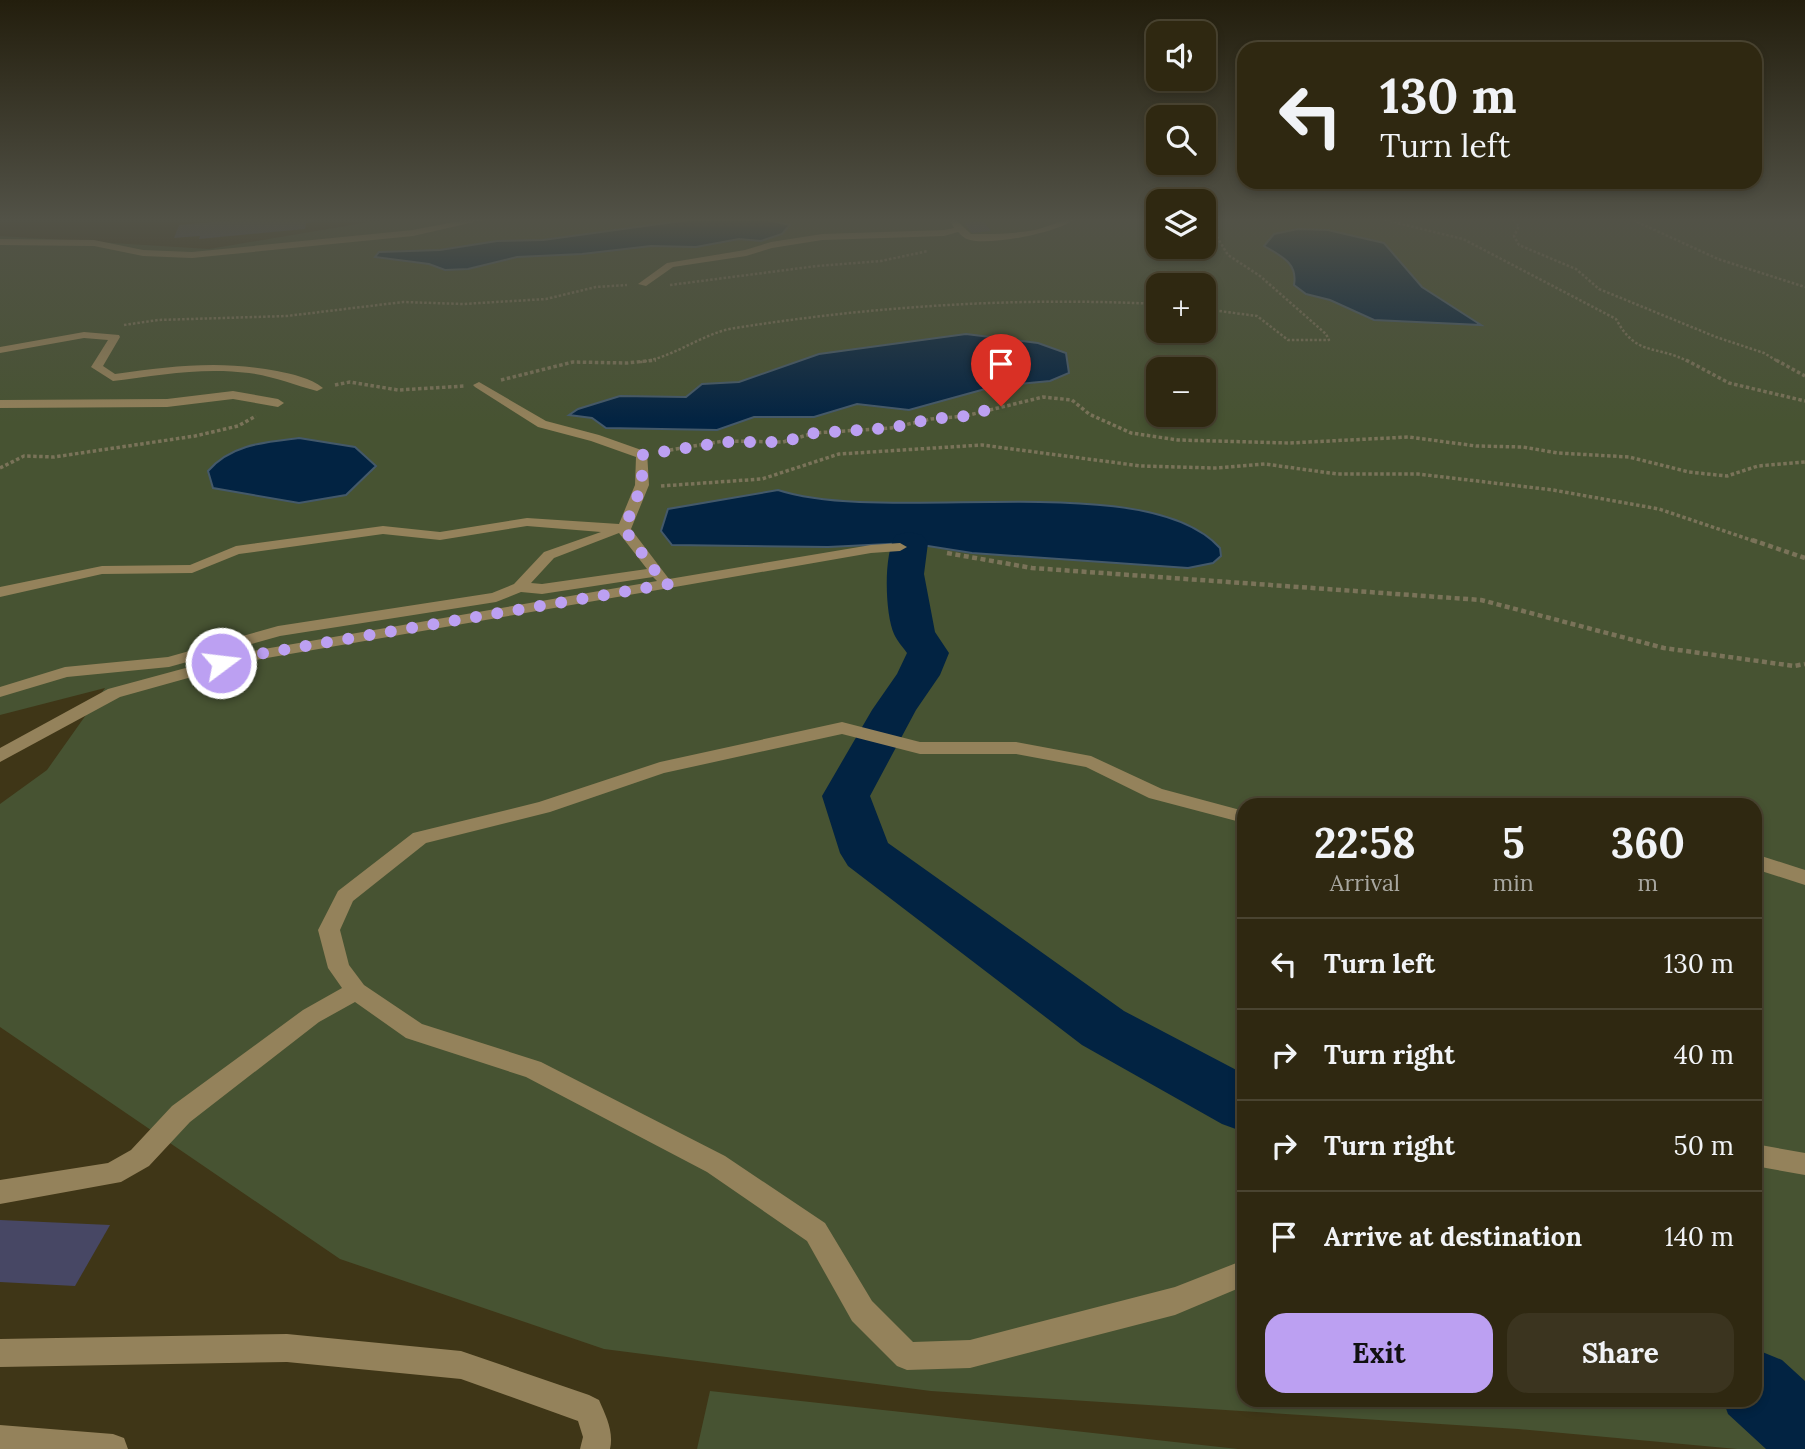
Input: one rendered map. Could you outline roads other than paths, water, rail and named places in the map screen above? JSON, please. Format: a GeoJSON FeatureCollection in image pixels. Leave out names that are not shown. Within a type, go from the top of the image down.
{"type":"FeatureCollection","features":[{"type":"Feature","properties":{"kind":"street"},"geometry":{"type":"LineString","coordinates":[[0,349],[20,348],[85,335],[115,337],[97,367],[113,378],[154,374],[193,366],[248,369],[289,377],[317,388]]}},
{"type":"Feature","properties":{"kind":"street"},"geometry":{"type":"LineString","coordinates":[[0,692],[65,672],[169,662],[278,631],[496,597],[519,587],[549,555],[624,529],[642,485],[642,455],[595,438],[542,424],[480,385]]}},
{"type":"Feature","properties":{"kind":"street"},"geometry":{"type":"LineString","coordinates":[[0,404],[167,403],[233,395],[278,403]]}},
{"type":"Feature","properties":{"kind":"street"},"geometry":{"type":"LineString","coordinates":[[0,592],[102,570],[192,569],[236,550],[383,530],[440,536],[527,522],[624,529],[656,572],[669,584]]}},
{"type":"Feature","properties":{"kind":"street"},"geometry":{"type":"LineString","coordinates":[[0,756],[114,694],[247,656],[871,549],[900,547]]}},
{"type":"Feature","properties":{"kind":"street"},"geometry":{"type":"LineString","coordinates":[[519,587],[542,589],[656,572]]}},
{"type":"Feature","properties":{"kind":"street"},"geometry":{"type":"LineString","coordinates":[[1237,815],[1156,794],[1091,762],[1016,748],[920,748],[842,728],[660,768],[542,807],[420,838],[345,896],[329,930],[338,968],[356,991],[414,1031],[533,1069],[716,1164],[816,1232],[862,1311],[907,1356],[970,1353],[1175,1301],[1237,1276]]}},
{"type":"Feature","properties":{"kind":"street"},"geometry":{"type":"LineString","coordinates":[[1762,863],[1805,878]]}},
{"type":"Feature","properties":{"kind":"street"},"geometry":{"type":"LineString","coordinates":[[0,1192],[112,1174],[140,1158],[181,1114],[311,1016],[356,991]]}},
{"type":"Feature","properties":{"kind":"street"},"geometry":{"type":"LineString","coordinates":[[1762,1156],[1805,1164]]}},
{"type":"Feature","properties":{"kind":"street"},"geometry":{"type":"LineString","coordinates":[[0,1353],[287,1348],[461,1365],[589,1410],[598,1437],[595,1449]]}},
{"type":"Feature","properties":{"kind":"street"},"geometry":{"type":"LineString","coordinates":[[0,1440],[113,1449]]}},
{"type":"Feature","properties":{"kind":"water"},"geometry":{"type":"Polygon","coordinates":[[[1297,288],[1423,288],[1481,325],[1374,320],[1330,300],[1306,294],[1297,288]]]}},
{"type":"Feature","properties":{"kind":"water"},"geometry":{"type":"Polygon","coordinates":[[[966,334],[1038,343],[1066,353],[1069,373],[1050,381],[996,386],[909,410],[857,404],[814,417],[754,417],[717,430],[606,428],[592,418],[569,415],[578,409],[620,396],[686,397],[702,384],[739,382],[819,354],[966,334]]]}},
{"type":"Feature","properties":{"kind":"water"},"geometry":{"type":"Polygon","coordinates":[[[299,438],[355,447],[376,466],[346,495],[299,503],[213,488],[208,471],[227,455],[250,446],[299,438]]]}},
{"type":"Feature","properties":{"kind":"water"},"geometry":{"type":"Polygon","coordinates":[[[778,490],[825,499],[883,503],[1077,503],[1135,509],[1185,523],[1220,548],[1221,556],[1213,563],[1188,568],[972,553],[909,543],[828,547],[672,545],[661,531],[668,509],[778,490]]]}},
{"type":"Feature","properties":{"kind":"waterway"},"geometry":{"type":"LineString","coordinates":[[909,543],[905,574],[914,633],[928,653],[918,675],[894,710],[846,796],[866,853],[1103,1028],[1237,1101]]}},
{"type":"Feature","properties":{"kind":"waterway"},"geometry":{"type":"LineString","coordinates":[[1762,1393],[1805,1432]]}}]}
